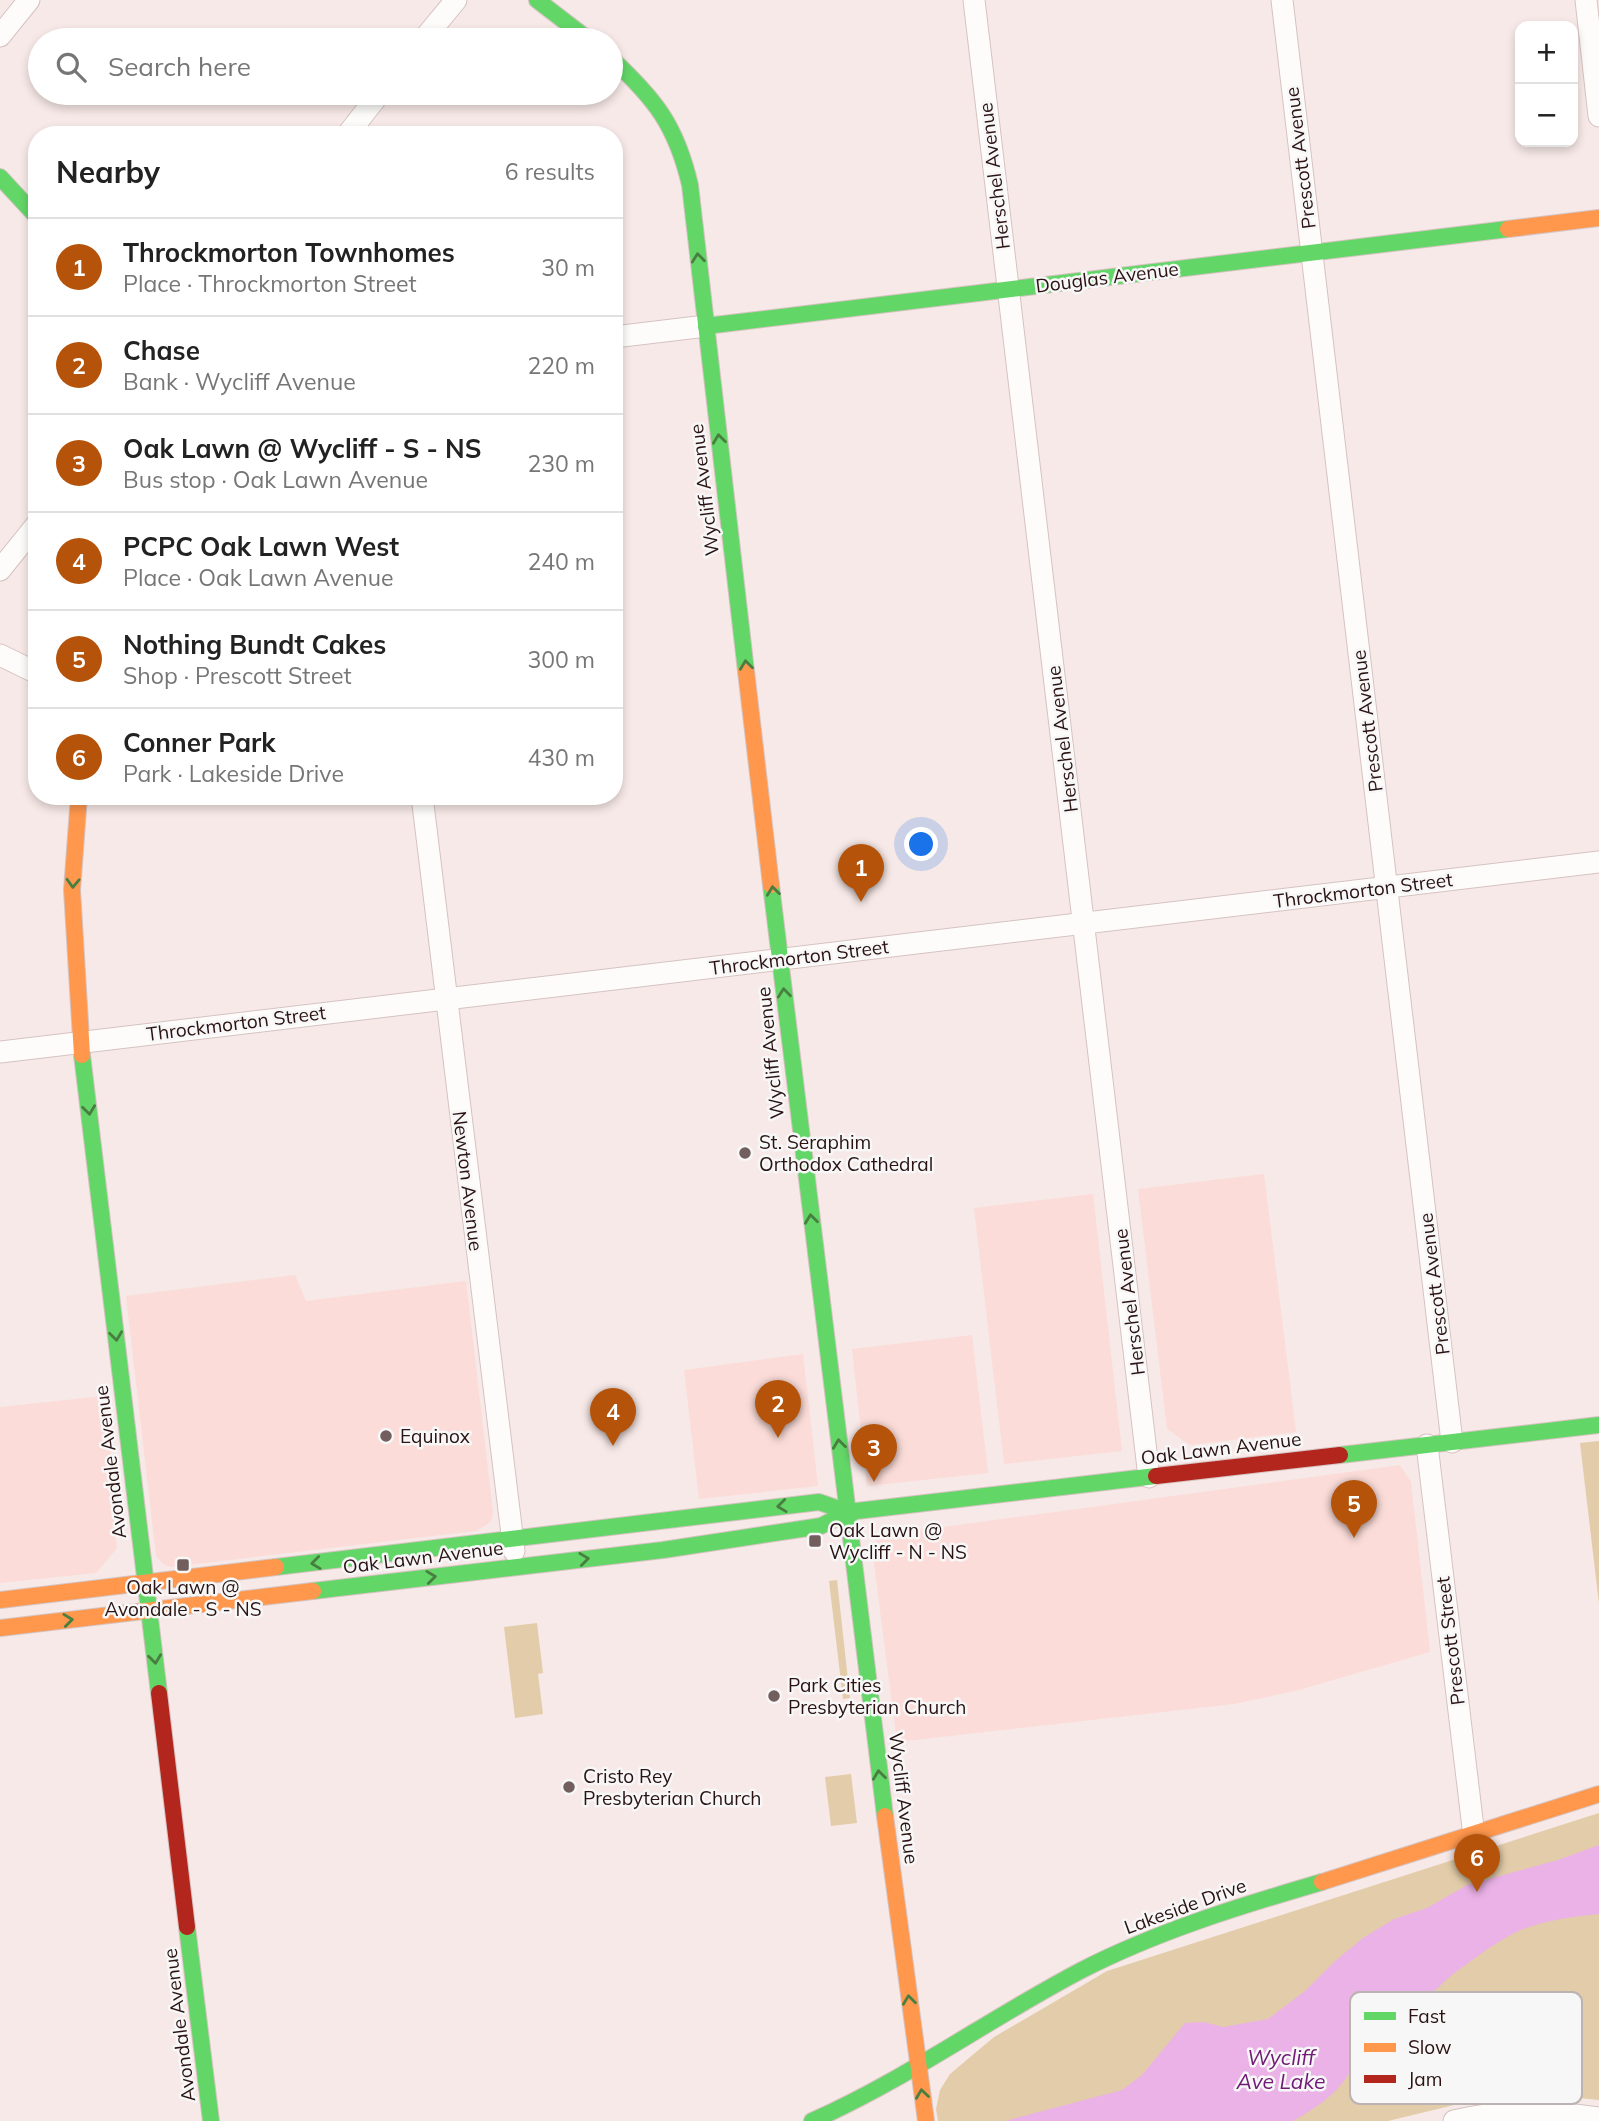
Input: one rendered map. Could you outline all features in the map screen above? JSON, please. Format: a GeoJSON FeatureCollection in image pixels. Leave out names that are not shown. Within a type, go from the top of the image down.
{"type":"FeatureCollection","features":[{"type":"Feature","properties":{"kind":"main road"},"geometry":{"type":"LineString","coordinates":[[537,0],[573,28]]}},
{"type":"Feature","properties":{"kind":"main road","name":"Wycliff Avenue"},"geometry":{"type":"LineString","coordinates":[[623,70],[657,103],[679,142],[690,185],[794,1087],[875,1740],[926,2121]]}},
{"type":"Feature","properties":{"kind":"main road"},"geometry":{"type":"LineString","coordinates":[[0,177],[28,207]]}},
{"type":"Feature","properties":{"kind":"main road","name":"Douglas Avenue"},"geometry":{"type":"LineString","coordinates":[[706,326],[1599,218]]}},
{"type":"Feature","properties":{"kind":"main road","name":"Avondale Avenue"},"geometry":{"type":"LineString","coordinates":[[78,805],[72,890],[80,1042],[211,2121]]}},
{"type":"Feature","properties":{"kind":"main road","name":"Oak Lawn Avenue"},"geometry":{"type":"LineString","coordinates":[[0,1628],[663,1550],[821,1526],[848,1512],[1599,1425]]}},
{"type":"Feature","properties":{"kind":"main road","name":"Oak Lawn Avenue"},"geometry":{"type":"LineString","coordinates":[[0,1600],[819,1502],[848,1512]]}},
{"type":"Feature","properties":{"kind":"main road"},"geometry":{"type":"LineString","coordinates":[[467,1545],[471,1572]]}},
{"type":"Feature","properties":{"kind":"main road","name":"Lakeside Drive"},"geometry":{"type":"LineString","coordinates":[[812,2121],[849,2106],[918,2068],[1061,1980],[1124,1950],[1194,1923],[1599,1794]]}},
{"type":"Feature","properties":{"kind":"street"},"geometry":{"type":"LineString","coordinates":[[0,36],[29,0]]}},
{"type":"Feature","properties":{"kind":"street"},"geometry":{"type":"LineString","coordinates":[[434,28],[456,0]]}},
{"type":"Feature","properties":{"kind":"street","name":"Herschel Avenue"},"geometry":{"type":"LineString","coordinates":[[974,0],[1149,1477]]}},
{"type":"Feature","properties":{"kind":"street","name":"Prescott Avenue"},"geometry":{"type":"LineString","coordinates":[[1282,0],[1452,1442]]}},
{"type":"Feature","properties":{"kind":"street"},"geometry":{"type":"LineString","coordinates":[[1586,0],[1599,116]]}},
{"type":"Feature","properties":{"kind":"street"},"geometry":{"type":"LineString","coordinates":[[354,126],[371,105]]}},
{"type":"Feature","properties":{"kind":"street","name":"Douglas Avenue"},"geometry":{"type":"LineString","coordinates":[[623,336],[706,326]]}},
{"type":"Feature","properties":{"kind":"street"},"geometry":{"type":"LineString","coordinates":[[0,570],[28,535]]}},
{"type":"Feature","properties":{"kind":"street"},"geometry":{"type":"LineString","coordinates":[[0,654],[28,668]]}},
{"type":"Feature","properties":{"kind":"street","name":"Newton Avenue"},"geometry":{"type":"LineString","coordinates":[[423,805],[516,1567]]}},
{"type":"Feature","properties":{"kind":"street","name":"Throckmorton Street"},"geometry":{"type":"LineString","coordinates":[[0,1052],[1599,862]]}},
{"type":"Feature","properties":{"kind":"street","name":"Prescott Street"},"geometry":{"type":"LineString","coordinates":[[1427,1445],[1474,1836]]}},
{"type":"Feature","properties":{"kind":"street"},"geometry":{"type":"LineString","coordinates":[[1454,2121],[1497,2114],[1542,2112],[1599,2118]]}},
{"type":"Feature","properties":{"kind":"shaded area"},"geometry":{"type":"Polygon","coordinates":[[[1264,1174],[1296,1432],[1190,1445],[1167,1429],[1138,1189],[1264,1174]]]}},
{"type":"Feature","properties":{"kind":"shaded area"},"geometry":{"type":"Polygon","coordinates":[[[1093,1194],[1122,1451],[1004,1464],[974,1208],[1093,1194]]]}},
{"type":"Feature","properties":{"kind":"shaded area"},"geometry":{"type":"Polygon","coordinates":[[[295,1275],[306,1301],[466,1281],[492,1518],[488,1524],[476,1531],[170,1567],[163,1564],[156,1556],[126,1296],[295,1275]]]}},
{"type":"Feature","properties":{"kind":"shaded area"},"geometry":{"type":"Polygon","coordinates":[[[972,1335],[988,1473],[867,1486],[852,1349],[972,1335]]]}},
{"type":"Feature","properties":{"kind":"shaded area"},"geometry":{"type":"Polygon","coordinates":[[[803,1354],[818,1486],[699,1499],[684,1370],[803,1354]]]}},
{"type":"Feature","properties":{"kind":"shaded area"},"geometry":{"type":"Polygon","coordinates":[[[104,1396],[112,1461],[109,1471],[117,1548],[96,1573],[0,1583],[0,1407],[104,1396]]]}},
{"type":"Feature","properties":{"kind":"shaded area"},"geometry":{"type":"Polygon","coordinates":[[[1599,1441],[1599,1604],[1580,1443],[1599,1441]]]}},
{"type":"Feature","properties":{"kind":"shaded area"},"geometry":{"type":"Polygon","coordinates":[[[1400,1465],[1411,1482],[1430,1652],[1295,1691],[1234,1704],[897,1742],[873,1556],[877,1536],[1400,1465]]]}},
{"type":"Feature","properties":{"kind":"shaded area"},"geometry":{"type":"Polygon","coordinates":[[[837,1580],[850,1698],[843,1699],[829,1581],[837,1580]]]}},
{"type":"Feature","properties":{"kind":"shaded area"},"geometry":{"type":"Polygon","coordinates":[[[537,1623],[543,1673],[538,1674],[543,1714],[515,1718],[504,1627],[537,1623]]]}},
{"type":"Feature","properties":{"kind":"shaded area"},"geometry":{"type":"Polygon","coordinates":[[[851,1774],[857,1823],[831,1826],[825,1777],[851,1774]]]}},
{"type":"Feature","properties":{"kind":"shaded area"},"geometry":{"type":"Polygon","coordinates":[[[1599,1813],[1599,2100],[1582,2098],[1582,1992],[1350,1992],[1350,2104],[1458,2104],[1388,2121],[938,2121],[936,2109],[940,2090],[950,2074],[994,2037],[1107,1971],[1599,1813]]]}},
{"type":"Feature","properties":{"kind":"water","name":"Wycliff Ave Lake"},"geometry":{"type":"Polygon","coordinates":[[[1599,1845],[1599,1914],[1550,1921],[1521,1930],[1453,1974],[1433,1992],[1350,1992],[1350,2072],[1325,2100],[1293,2121],[1005,2121],[1122,2090],[1142,2075],[1185,2023],[1204,2022],[1223,2027],[1268,2019],[1305,1991],[1363,1938],[1394,1919],[1427,1908],[1467,1885],[1558,1860],[1599,1845]]]}},
{"type":"Feature","properties":{"kind":"traffic: fast"},"geometry":{"type":"LineString","coordinates":[[537,0],[573,28]]}},
{"type":"Feature","properties":{"kind":"traffic: fast"},"geometry":{"type":"LineString","coordinates":[[623,70],[662,114],[678,146],[690,185],[746,671]]}},
{"type":"Feature","properties":{"kind":"traffic: fast"},"geometry":{"type":"LineString","coordinates":[[0,177],[28,207]]}},
{"type":"Feature","properties":{"kind":"traffic: fast"},"geometry":{"type":"LineString","coordinates":[[706,326],[1508,229]]}},
{"type":"Feature","properties":{"kind":"traffic: fast"},"geometry":{"type":"LineString","coordinates":[[771,885],[885,1816]]}},
{"type":"Feature","properties":{"kind":"traffic: fast"},"geometry":{"type":"LineString","coordinates":[[82,1055],[159,1693]]}},
{"type":"Feature","properties":{"kind":"traffic: fast"},"geometry":{"type":"LineString","coordinates":[[1340,1455],[1599,1425]]}},
{"type":"Feature","properties":{"kind":"traffic: fast"},"geometry":{"type":"LineString","coordinates":[[313,1591],[663,1550],[821,1526],[848,1512],[1156,1476]]}},
{"type":"Feature","properties":{"kind":"traffic: fast"},"geometry":{"type":"LineString","coordinates":[[276,1567],[819,1502],[848,1512]]}},
{"type":"Feature","properties":{"kind":"traffic: fast"},"geometry":{"type":"LineString","coordinates":[[812,2121],[881,2086],[1048,1989],[1111,1956],[1200,1920],[1322,1882]]}},
{"type":"Feature","properties":{"kind":"traffic: fast"},"geometry":{"type":"LineString","coordinates":[[187,1927],[211,2121]]}},
{"type":"Feature","properties":{"kind":"traffic: slow"},"geometry":{"type":"LineString","coordinates":[[1508,229],[1599,218]]}},
{"type":"Feature","properties":{"kind":"traffic: slow"},"geometry":{"type":"LineString","coordinates":[[746,671],[771,885]]}},
{"type":"Feature","properties":{"kind":"traffic: slow"},"geometry":{"type":"LineString","coordinates":[[78,805],[72,890],[82,1055]]}},
{"type":"Feature","properties":{"kind":"traffic: slow"},"geometry":{"type":"LineString","coordinates":[[0,1600],[276,1567]]}},
{"type":"Feature","properties":{"kind":"traffic: slow"},"geometry":{"type":"LineString","coordinates":[[0,1628],[313,1591]]}},
{"type":"Feature","properties":{"kind":"traffic: slow"},"geometry":{"type":"LineString","coordinates":[[1322,1882],[1599,1794]]}},
{"type":"Feature","properties":{"kind":"traffic: slow"},"geometry":{"type":"LineString","coordinates":[[885,1816],[926,2121]]}},
{"type":"Feature","properties":{"kind":"traffic: jam"},"geometry":{"type":"LineString","coordinates":[[1156,1476],[1340,1455]]}},
{"type":"Feature","properties":{"kind":"traffic: jam"},"geometry":{"type":"LineString","coordinates":[[159,1693],[187,1927]]}},
{"type":"Feature","properties":{"kind":"place","name":"Throckmorton Townhomes"},"geometry":{"type":"Point","coordinates":[861,902]}},
{"type":"Feature","properties":{"kind":"place","name":"St. Seraphim Orthodox Cathedral"},"geometry":{"type":"Point","coordinates":[745,1153]}},
{"type":"Feature","properties":{"kind":"place","name":"Equinox"},"geometry":{"type":"Point","coordinates":[386,1436]}},
{"type":"Feature","properties":{"kind":"place","name":"Chase"},"geometry":{"type":"Point","coordinates":[778,1438]}},
{"type":"Feature","properties":{"kind":"place","name":"PCPC Oak Lawn West"},"geometry":{"type":"Point","coordinates":[613,1446]}},
{"type":"Feature","properties":{"kind":"place","name":"Oak Lawn @ Wycliff - S - NS"},"geometry":{"type":"Point","coordinates":[874,1482]}},
{"type":"Feature","properties":{"kind":"place","name":"Nothing Bundt Cakes"},"geometry":{"type":"Point","coordinates":[1354,1538]}},
{"type":"Feature","properties":{"kind":"place","name":"Oak Lawn @ Wycliff - N - NS"},"geometry":{"type":"Point","coordinates":[815,1541]}},
{"type":"Feature","properties":{"kind":"place","name":"Oak Lawn @ Avondale - S - NS"},"geometry":{"type":"Point","coordinates":[183,1565]}},
{"type":"Feature","properties":{"kind":"place","name":"Park Cities Presbyterian Church"},"geometry":{"type":"Point","coordinates":[774,1696]}},
{"type":"Feature","properties":{"kind":"place","name":"Cristo Rey Presbyterian Church"},"geometry":{"type":"Point","coordinates":[569,1787]}},
{"type":"Feature","properties":{"kind":"place","name":"Conner Park"},"geometry":{"type":"Point","coordinates":[1477,1892]}}]}
